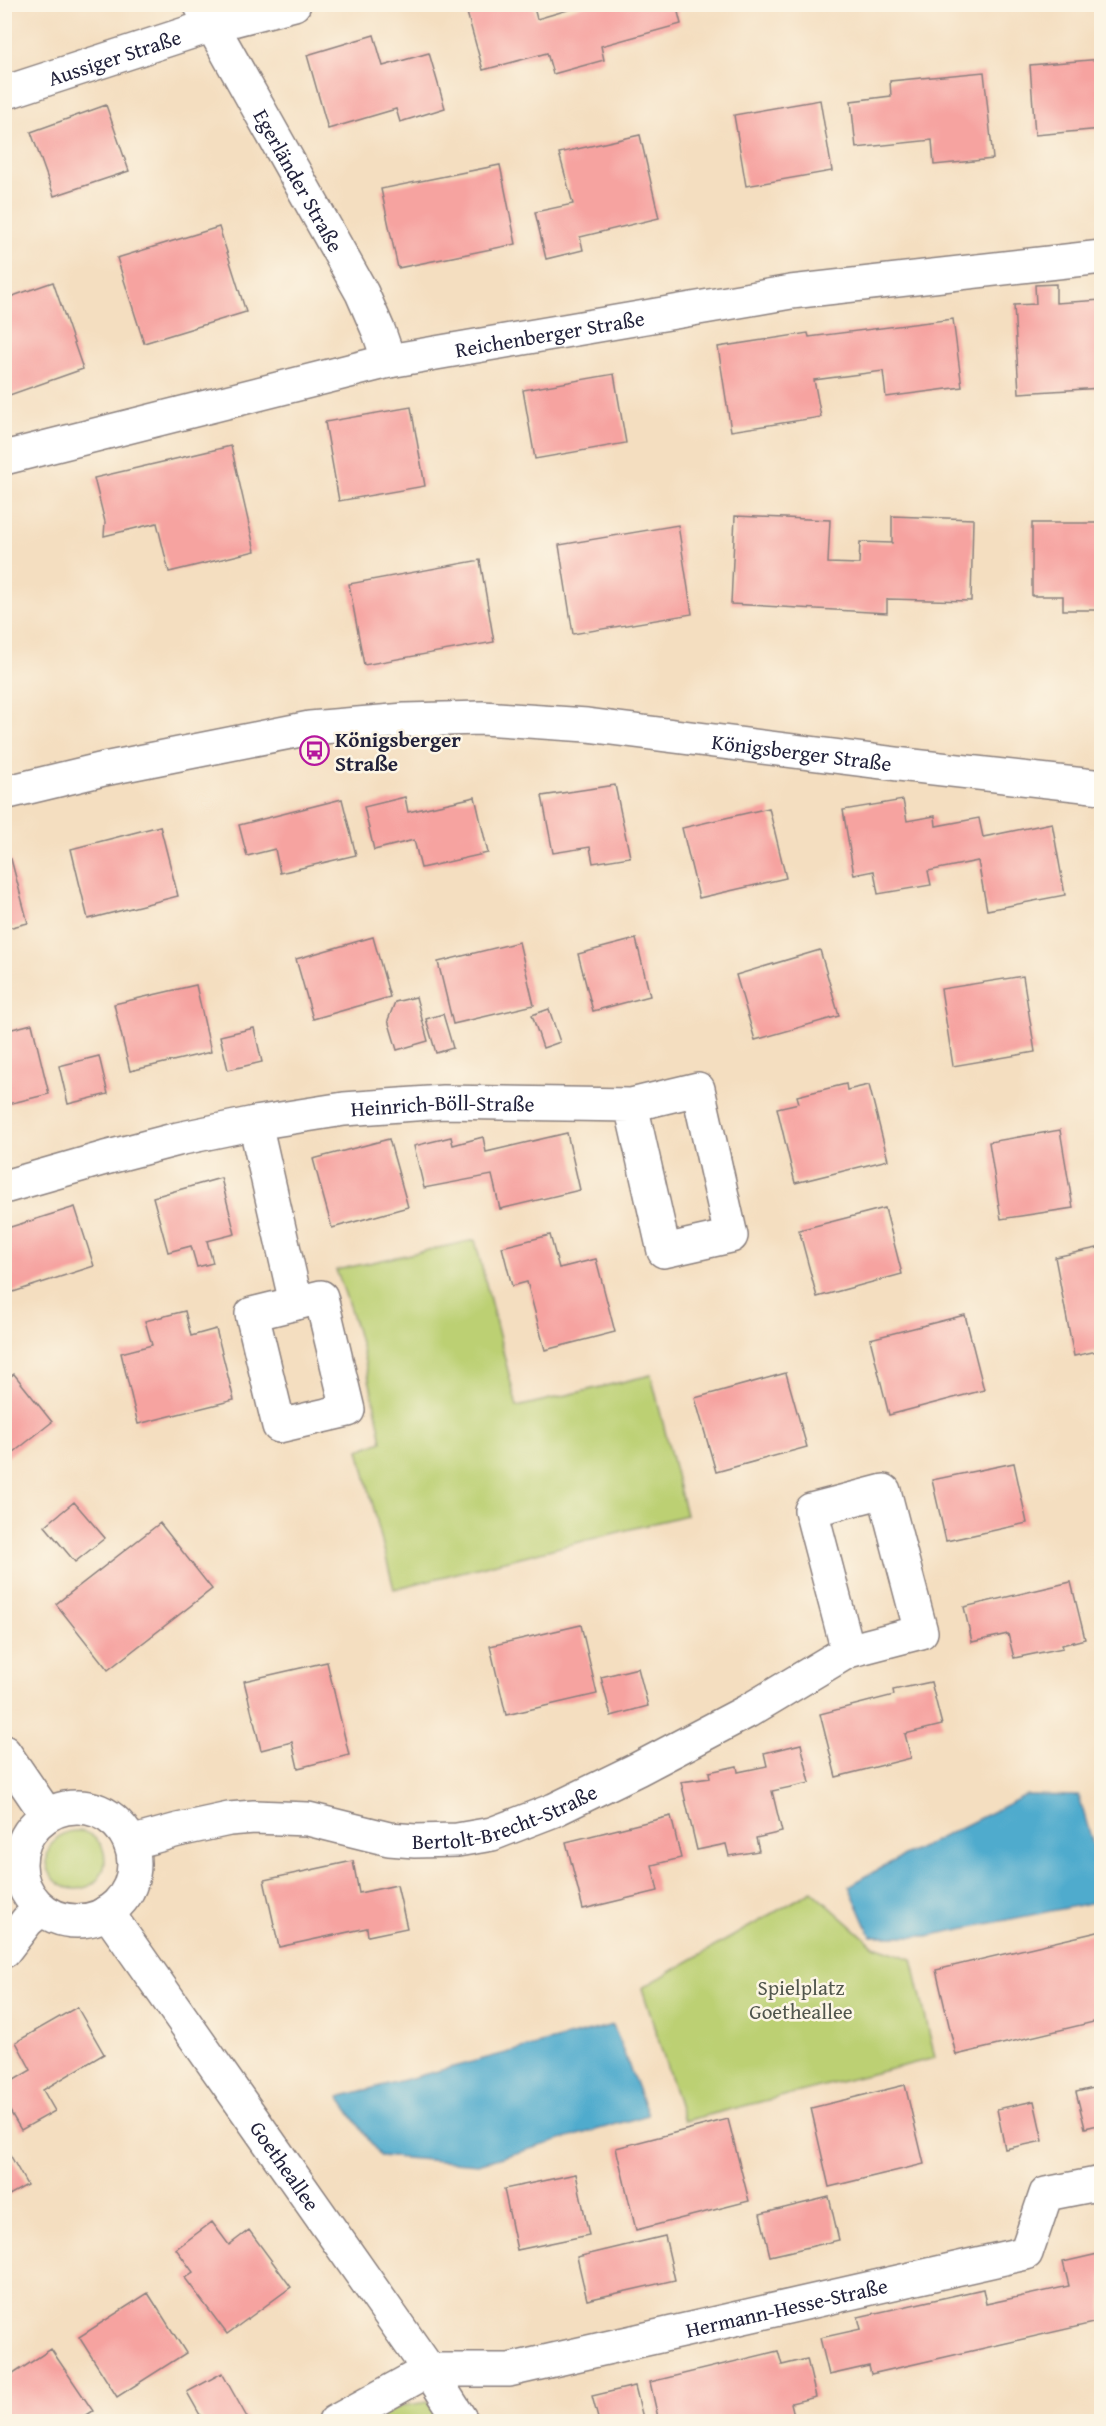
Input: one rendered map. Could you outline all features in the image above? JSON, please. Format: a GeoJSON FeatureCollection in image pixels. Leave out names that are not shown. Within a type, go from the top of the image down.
{"type":"FeatureCollection","features":[{"type":"Feature","properties":{"kind":"street","name":"Aussiger Straße"},"geometry":{"type":"LineString","coordinates":[[4,93],[206,15],[294,4]]}},
{"type":"Feature","properties":{"kind":"street","name":"Egerländer Straße"},"geometry":{"type":"LineString","coordinates":[[206,15],[362,293],[380,332],[389,361]]}},
{"type":"Feature","properties":{"kind":"street","name":"Reichenberger Straße"},"geometry":{"type":"LineString","coordinates":[[4,458],[389,361],[790,292],[1101,257]]}},
{"type":"Feature","properties":{"kind":"street","name":"Königsberger Straße"},"geometry":{"type":"LineString","coordinates":[[4,793],[104,769],[310,728],[405,720],[482,718],[587,725],[1101,787]]}},
{"type":"Feature","properties":{"kind":"street","name":"Heinrich-Böll-Straße"},"geometry":{"type":"LineString","coordinates":[[4,1187],[105,1158],[255,1123],[344,1109],[433,1102],[631,1105],[698,1089],[731,1236],[664,1251],[631,1105]]}},
{"type":"Feature","properties":{"kind":"street"},"geometry":{"type":"LineString","coordinates":[[255,1123],[296,1303]]}},
{"type":"Feature","properties":{"kind":"street","name":"Bertolt-Brecht-Straße"},"geometry":{"type":"LineString","coordinates":[[130,1843],[229,1819],[254,1817],[308,1819],[389,1839],[457,1840],[492,1834],[554,1810],[748,1711],[848,1651],[921,1632],[884,1491],[811,1510],[848,1651]]}},
{"type":"Feature","properties":{"kind":"street"},"geometry":{"type":"LineString","coordinates":[[4,1752],[47,1815]]}},
{"type":"Feature","properties":{"kind":"street"},"geometry":{"type":"LineString","coordinates":[[85,1808],[102,1813],[120,1827],[130,1843],[133,1872],[129,1886],[122,1899],[95,1919],[76,1921],[58,1918],[41,1909],[29,1896],[21,1879],[19,1861],[23,1843],[33,1827],[47,1815],[66,1809],[85,1808]]}},
{"type":"Feature","properties":{"kind":"street"},"geometry":{"type":"LineString","coordinates":[[4,1951],[27,1922],[41,1909]]}},
{"type":"Feature","properties":{"kind":"street","name":"Goetheallee"},"geometry":{"type":"LineString","coordinates":[[106,1912],[429,2370],[462,2421]]}},
{"type":"Feature","properties":{"kind":"street","name":"Hermann-Hesse-Straße"},"geometry":{"type":"LineString","coordinates":[[429,2370],[508,2370],[1026,2253],[1046,2194],[1101,2182]]}},
{"type":"Feature","properties":{"kind":"street"},"geometry":{"type":"LineString","coordinates":[[335,2421],[429,2370]]}},
{"type":"Feature","properties":{"kind":"green space"},"geometry":{"type":"Polygon","coordinates":[[[475,1240],[517,1407],[651,1375],[686,1515],[394,1589],[359,1450],[382,1441],[363,1354],[336,1270],[475,1240]]]}},
{"type":"Feature","properties":{"kind":"green space"},"geometry":{"type":"Polygon","coordinates":[[[70,1831],[82,1831],[97,1839],[105,1854],[105,1866],[97,1881],[82,1889],[70,1889],[55,1881],[47,1866],[47,1854],[55,1839],[70,1831]]]}},
{"type":"Feature","properties":{"kind":"green space","name":"Spielplatz Goetheallee"},"geometry":{"type":"Polygon","coordinates":[[[812,1891],[874,1946],[912,1959],[935,2058],[684,2121],[642,1988],[812,1891]]]}},
{"type":"Feature","properties":{"kind":"green space"},"geometry":{"type":"Polygon","coordinates":[[[427,2402],[441,2421],[371,2421],[401,2406],[427,2402]]]}},
{"type":"Feature","properties":{"kind":"water"},"geometry":{"type":"Polygon","coordinates":[[[1026,1795],[1079,1796],[1101,1873],[1101,1901],[927,1936],[871,1936],[849,1886],[1026,1795]]]}},
{"type":"Feature","properties":{"kind":"water"},"geometry":{"type":"Polygon","coordinates":[[[613,2025],[648,2115],[478,2164],[380,2156],[339,2097],[613,2025]]]}},
{"type":"Feature","properties":{"kind":"building"},"geometry":{"type":"Polygon","coordinates":[[[482,4],[533,4],[537,19],[588,4],[676,4],[681,24],[601,46],[604,60],[553,74],[547,53],[483,70],[466,9],[482,4]]]}},
{"type":"Feature","properties":{"kind":"building"},"geometry":{"type":"Polygon","coordinates":[[[374,35],[383,66],[429,53],[445,108],[400,122],[396,109],[328,129],[307,55],[374,35]]]}},
{"type":"Feature","properties":{"kind":"building"},"geometry":{"type":"Polygon","coordinates":[[[1102,59],[1102,129],[1035,135],[1030,65],[1102,59]]]}},
{"type":"Feature","properties":{"kind":"building"},"geometry":{"type":"Polygon","coordinates":[[[984,72],[993,159],[934,165],[932,140],[856,148],[851,101],[891,96],[890,81],[984,72]]]}},
{"type":"Feature","properties":{"kind":"building"},"geometry":{"type":"Polygon","coordinates":[[[820,100],[832,171],[746,186],[734,115],[820,100]]]}},
{"type":"Feature","properties":{"kind":"building"},"geometry":{"type":"Polygon","coordinates":[[[106,105],[129,171],[54,196],[31,132],[106,105]]]}},
{"type":"Feature","properties":{"kind":"building"},"geometry":{"type":"Polygon","coordinates":[[[640,135],[659,218],[580,237],[583,250],[546,259],[535,212],[573,204],[559,153],[640,135]]]}},
{"type":"Feature","properties":{"kind":"building"},"geometry":{"type":"Polygon","coordinates":[[[500,165],[516,244],[398,268],[381,189],[500,165]]]}},
{"type":"Feature","properties":{"kind":"building"},"geometry":{"type":"Polygon","coordinates":[[[219,227],[246,312],[144,343],[117,258],[219,227]]]}},
{"type":"Feature","properties":{"kind":"building"},"geometry":{"type":"Polygon","coordinates":[[[53,282],[83,369],[4,397],[4,299],[53,282]]]}},
{"type":"Feature","properties":{"kind":"building"},"geometry":{"type":"Polygon","coordinates":[[[1056,284],[1056,303],[1102,300],[1102,388],[1019,393],[1014,305],[1036,304],[1035,285],[1056,284]]]}},
{"type":"Feature","properties":{"kind":"building"},"geometry":{"type":"Polygon","coordinates":[[[953,319],[962,387],[886,397],[883,371],[814,380],[821,417],[731,431],[718,347],[808,333],[809,337],[953,319]]]}},
{"type":"Feature","properties":{"kind":"building"},"geometry":{"type":"Polygon","coordinates":[[[614,374],[626,443],[535,459],[523,390],[614,374]]]}},
{"type":"Feature","properties":{"kind":"building"},"geometry":{"type":"Polygon","coordinates":[[[411,407],[425,486],[339,501],[325,422],[411,407]]]}},
{"type":"Feature","properties":{"kind":"building"},"geometry":{"type":"Polygon","coordinates":[[[231,446],[255,551],[169,572],[157,523],[104,536],[105,522],[94,478],[231,446]]]}},
{"type":"Feature","properties":{"kind":"building"},"geometry":{"type":"Polygon","coordinates":[[[735,516],[830,520],[828,563],[859,564],[860,542],[892,543],[892,516],[973,519],[971,601],[887,599],[887,613],[731,604],[735,516]]]}},
{"type":"Feature","properties":{"kind":"building"},"geometry":{"type":"Polygon","coordinates":[[[1032,523],[1102,523],[1100,610],[1063,610],[1063,596],[1032,596],[1032,523]]]}},
{"type":"Feature","properties":{"kind":"building"},"geometry":{"type":"Polygon","coordinates":[[[678,525],[692,614],[573,634],[559,545],[678,525]]]}},
{"type":"Feature","properties":{"kind":"building"},"geometry":{"type":"Polygon","coordinates":[[[480,560],[494,642],[364,665],[349,584],[480,560]]]}},
{"type":"Feature","properties":{"kind":"building"},"geometry":{"type":"Polygon","coordinates":[[[615,785],[630,857],[593,863],[590,847],[553,853],[542,796],[615,785]]]}},
{"type":"Feature","properties":{"kind":"building"},"geometry":{"type":"Polygon","coordinates":[[[405,797],[408,812],[475,797],[488,853],[421,868],[414,840],[374,850],[364,807],[405,797]]]}},
{"type":"Feature","properties":{"kind":"building"},"geometry":{"type":"Polygon","coordinates":[[[342,799],[356,855],[280,873],[275,849],[247,856],[239,825],[342,799]]]}},
{"type":"Feature","properties":{"kind":"building"},"geometry":{"type":"Polygon","coordinates":[[[903,800],[907,821],[935,816],[936,826],[979,818],[983,837],[1052,823],[1065,895],[987,910],[978,861],[928,871],[931,885],[878,894],[874,871],[854,875],[843,810],[903,800]]]}},
{"type":"Feature","properties":{"kind":"building"},"geometry":{"type":"Polygon","coordinates":[[[769,808],[786,878],[699,898],[682,828],[769,808]]]}},
{"type":"Feature","properties":{"kind":"building"},"geometry":{"type":"Polygon","coordinates":[[[160,826],[178,896],[88,919],[71,849],[160,826]]]}},
{"type":"Feature","properties":{"kind":"building"},"geometry":{"type":"Polygon","coordinates":[[[11,859],[28,923],[4,929],[4,861],[11,859]]]}},
{"type":"Feature","properties":{"kind":"building"},"geometry":{"type":"Polygon","coordinates":[[[373,937],[390,997],[313,1019],[296,959],[373,937]]]}},
{"type":"Feature","properties":{"kind":"building"},"geometry":{"type":"Polygon","coordinates":[[[636,939],[650,996],[593,1011],[578,954],[636,939]]]}},
{"type":"Feature","properties":{"kind":"building"},"geometry":{"type":"Polygon","coordinates":[[[519,942],[534,1005],[453,1024],[438,962],[519,942]]]}},
{"type":"Feature","properties":{"kind":"building"},"geometry":{"type":"Polygon","coordinates":[[[820,950],[839,1016],[755,1040],[736,975],[820,950]]]}},
{"type":"Feature","properties":{"kind":"building"},"geometry":{"type":"Polygon","coordinates":[[[1023,976],[1035,1052],[953,1066],[941,989],[1023,976]]]}},
{"type":"Feature","properties":{"kind":"building"},"geometry":{"type":"Polygon","coordinates":[[[196,985],[211,1052],[130,1071],[114,1004],[196,985]]]}},
{"type":"Feature","properties":{"kind":"building"},"geometry":{"type":"Polygon","coordinates":[[[416,997],[428,1041],[397,1050],[388,1020],[395,1002],[416,997]]]}},
{"type":"Feature","properties":{"kind":"building"},"geometry":{"type":"Polygon","coordinates":[[[549,1009],[560,1042],[543,1048],[532,1015],[549,1009]]]}},
{"type":"Feature","properties":{"kind":"building"},"geometry":{"type":"Polygon","coordinates":[[[443,1014],[453,1048],[436,1053],[426,1019],[443,1014]]]}},
{"type":"Feature","properties":{"kind":"building"},"geometry":{"type":"Polygon","coordinates":[[[32,1024],[49,1094],[4,1105],[4,1031],[32,1024]]]}},
{"type":"Feature","properties":{"kind":"building"},"geometry":{"type":"Polygon","coordinates":[[[254,1028],[262,1062],[228,1070],[220,1036],[254,1028]]]}},
{"type":"Feature","properties":{"kind":"building"},"geometry":{"type":"Polygon","coordinates":[[[99,1056],[108,1094],[68,1104],[59,1066],[99,1056]]]}},
{"type":"Feature","properties":{"kind":"building"},"geometry":{"type":"Polygon","coordinates":[[[846,1084],[847,1090],[869,1085],[888,1160],[795,1183],[777,1108],[799,1103],[797,1096],[846,1084]]]}},
{"type":"Feature","properties":{"kind":"building"},"geometry":{"type":"Polygon","coordinates":[[[1060,1130],[1073,1208],[1001,1219],[989,1142],[1060,1130]]]}},
{"type":"Feature","properties":{"kind":"building"},"geometry":{"type":"Polygon","coordinates":[[[567,1133],[580,1190],[500,1209],[492,1175],[424,1188],[414,1146],[451,1137],[453,1145],[483,1137],[486,1152],[567,1133]]]}},
{"type":"Feature","properties":{"kind":"building"},"geometry":{"type":"Polygon","coordinates":[[[389,1139],[408,1207],[332,1228],[313,1159],[389,1139]]]}},
{"type":"Feature","properties":{"kind":"building"},"geometry":{"type":"Polygon","coordinates":[[[221,1178],[235,1234],[207,1241],[213,1263],[197,1267],[191,1246],[168,1252],[153,1197],[221,1178]]]}},
{"type":"Feature","properties":{"kind":"building"},"geometry":{"type":"Polygon","coordinates":[[[75,1207],[94,1266],[4,1295],[4,1229],[75,1207]]]}},
{"type":"Feature","properties":{"kind":"building"},"geometry":{"type":"Polygon","coordinates":[[[885,1208],[902,1274],[817,1297],[799,1230],[885,1208]]]}},
{"type":"Feature","properties":{"kind":"building"},"geometry":{"type":"Polygon","coordinates":[[[550,1235],[559,1268],[596,1259],[615,1332],[545,1350],[527,1282],[512,1286],[502,1247],[550,1235]]]}},
{"type":"Feature","properties":{"kind":"building"},"geometry":{"type":"Polygon","coordinates":[[[1102,1247],[1102,1350],[1074,1356],[1055,1257],[1102,1247]]]}},
{"type":"Feature","properties":{"kind":"building"},"geometry":{"type":"Polygon","coordinates":[[[185,1311],[191,1336],[216,1329],[234,1400],[138,1424],[121,1353],[152,1345],[145,1321],[185,1311]]]}},
{"type":"Feature","properties":{"kind":"building"},"geometry":{"type":"Polygon","coordinates":[[[965,1315],[984,1390],[889,1415],[870,1339],[965,1315]]]}},
{"type":"Feature","properties":{"kind":"building"},"geometry":{"type":"Polygon","coordinates":[[[786,1373],[807,1447],[716,1472],[695,1398],[786,1373]]]}},
{"type":"Feature","properties":{"kind":"building"},"geometry":{"type":"Polygon","coordinates":[[[14,1374],[52,1422],[4,1460],[4,1381],[14,1374]]]}},
{"type":"Feature","properties":{"kind":"building"},"geometry":{"type":"Polygon","coordinates":[[[1014,1463],[1027,1523],[946,1541],[932,1480],[1014,1463]]]}},
{"type":"Feature","properties":{"kind":"building"},"geometry":{"type":"Polygon","coordinates":[[[74,1502],[105,1538],[75,1562],[45,1526],[74,1502]]]}},
{"type":"Feature","properties":{"kind":"building"},"geometry":{"type":"Polygon","coordinates":[[[160,1523],[212,1589],[108,1670],[56,1604],[160,1523]]]}},
{"type":"Feature","properties":{"kind":"building"},"geometry":{"type":"Polygon","coordinates":[[[1071,1582],[1085,1639],[1062,1645],[1063,1648],[1014,1658],[1008,1634],[972,1642],[964,1607],[1071,1582]]]}},
{"type":"Feature","properties":{"kind":"building"},"geometry":{"type":"Polygon","coordinates":[[[581,1625],[597,1694],[506,1715],[490,1646],[581,1625]]]}},
{"type":"Feature","properties":{"kind":"building"},"geometry":{"type":"Polygon","coordinates":[[[327,1662],[349,1755],[298,1768],[292,1742],[261,1750],[244,1681],[327,1662]]]}},
{"type":"Feature","properties":{"kind":"building"},"geometry":{"type":"Polygon","coordinates":[[[638,1668],[648,1706],[611,1716],[601,1677],[638,1668]]]}},
{"type":"Feature","properties":{"kind":"building"},"geometry":{"type":"Polygon","coordinates":[[[931,1682],[942,1725],[905,1734],[911,1758],[836,1777],[820,1714],[894,1695],[893,1690],[931,1682]]]}},
{"type":"Feature","properties":{"kind":"building"},"geometry":{"type":"Polygon","coordinates":[[[801,1744],[810,1783],[772,1791],[782,1832],[756,1838],[759,1851],[729,1856],[726,1844],[697,1850],[681,1782],[710,1778],[709,1772],[737,1766],[738,1772],[767,1766],[764,1753],[801,1744]]]}},
{"type":"Feature","properties":{"kind":"building"},"geometry":{"type":"Polygon","coordinates":[[[671,1816],[681,1858],[652,1865],[658,1891],[583,1909],[566,1842],[671,1816]]]}},
{"type":"Feature","properties":{"kind":"building"},"geometry":{"type":"Polygon","coordinates":[[[353,1861],[359,1893],[397,1885],[407,1928],[368,1936],[367,1928],[279,1947],[264,1880],[353,1861]]]}},
{"type":"Feature","properties":{"kind":"building"},"geometry":{"type":"Polygon","coordinates":[[[1102,1931],[1102,2020],[956,2055],[936,1970],[1102,1931]]]}},
{"type":"Feature","properties":{"kind":"building"},"geometry":{"type":"Polygon","coordinates":[[[77,2007],[104,2054],[43,2090],[55,2111],[21,2130],[4,2101],[4,2086],[31,2070],[16,2042],[77,2007]]]}},
{"type":"Feature","properties":{"kind":"building"},"geometry":{"type":"Polygon","coordinates":[[[905,2085],[924,2164],[829,2187],[811,2108],[905,2085]]]}},
{"type":"Feature","properties":{"kind":"building"},"geometry":{"type":"Polygon","coordinates":[[[1102,2086],[1102,2124],[1085,2128],[1076,2092],[1102,2086]]]}},
{"type":"Feature","properties":{"kind":"building"},"geometry":{"type":"Polygon","coordinates":[[[1034,2101],[1043,2141],[1005,2149],[997,2109],[1034,2101]]]}},
{"type":"Feature","properties":{"kind":"building"},"geometry":{"type":"Polygon","coordinates":[[[728,2119],[749,2201],[636,2230],[616,2148],[728,2119]]]}},
{"type":"Feature","properties":{"kind":"building"},"geometry":{"type":"Polygon","coordinates":[[[4,2144],[27,2185],[4,2198],[4,2144]]]}},
{"type":"Feature","properties":{"kind":"building"},"geometry":{"type":"Polygon","coordinates":[[[576,2174],[589,2235],[517,2250],[504,2189],[576,2174]]]}},
{"type":"Feature","properties":{"kind":"building"},"geometry":{"type":"Polygon","coordinates":[[[829,2197],[839,2240],[770,2256],[760,2214],[829,2197]]]}},
{"type":"Feature","properties":{"kind":"building"},"geometry":{"type":"Polygon","coordinates":[[[212,2222],[229,2245],[249,2230],[291,2287],[227,2334],[185,2278],[193,2272],[176,2249],[212,2222]]]}},
{"type":"Feature","properties":{"kind":"building"},"geometry":{"type":"Polygon","coordinates":[[[665,2236],[675,2280],[587,2300],[577,2257],[665,2236]]]}},
{"type":"Feature","properties":{"kind":"building"},"geometry":{"type":"Polygon","coordinates":[[[1102,2253],[1102,2321],[871,2374],[869,2366],[829,2375],[820,2338],[861,2329],[858,2317],[983,2289],[986,2304],[1069,2286],[1063,2262],[1102,2253]]]}},
{"type":"Feature","properties":{"kind":"building"},"geometry":{"type":"Polygon","coordinates":[[[148,2293],[186,2353],[117,2397],[79,2337],[148,2293]]]}},
{"type":"Feature","properties":{"kind":"building"},"geometry":{"type":"Polygon","coordinates":[[[51,2349],[93,2411],[76,2422],[4,2422],[4,2380],[51,2349]]]}},
{"type":"Feature","properties":{"kind":"building"},"geometry":{"type":"Polygon","coordinates":[[[778,2351],[782,2365],[807,2359],[816,2397],[791,2403],[794,2415],[768,2422],[659,2422],[650,2382],[778,2351]]]}},
{"type":"Feature","properties":{"kind":"building"},"geometry":{"type":"Polygon","coordinates":[[[222,2373],[248,2419],[245,2422],[204,2422],[187,2392],[222,2373]]]}},
{"type":"Feature","properties":{"kind":"building"},"geometry":{"type":"Polygon","coordinates":[[[635,2386],[644,2422],[599,2422],[592,2396],[635,2386]]]}},
{"type":"Feature","properties":{"kind":"place","name":"Königsberger Straße"},"geometry":{"type":"Point","coordinates":[314,751]}}]}
